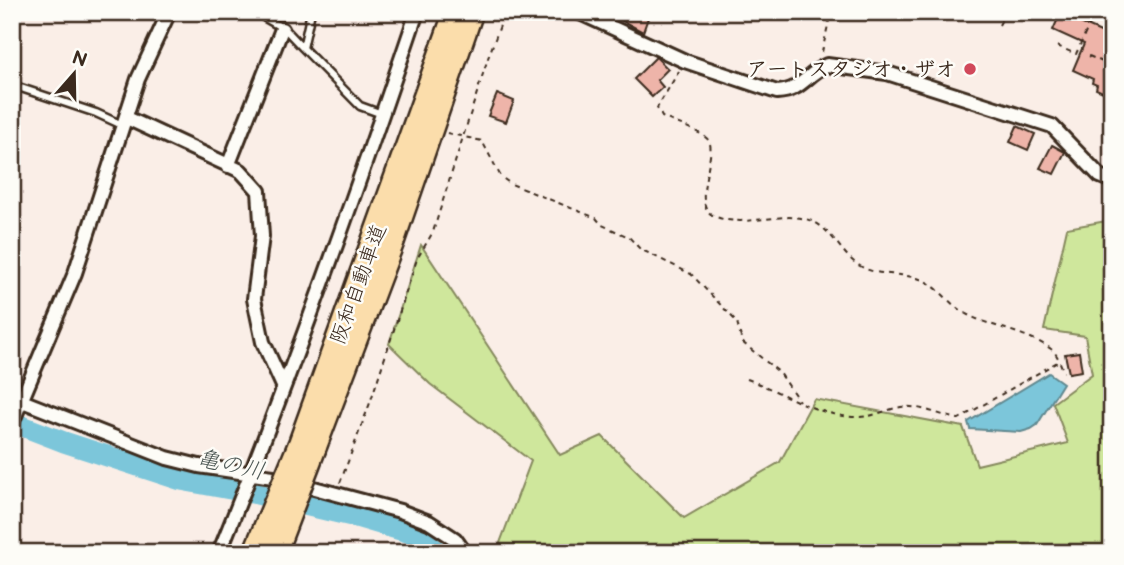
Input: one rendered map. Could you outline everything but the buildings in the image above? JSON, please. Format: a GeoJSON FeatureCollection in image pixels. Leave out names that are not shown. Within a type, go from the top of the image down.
{"type":"FeatureCollection","features":[{"type":"Feature","properties":{"kind":"highway","name":"阪和自動車道"},"geometry":{"type":"LineString","coordinates":[[275,553],[307,447],[455,12]]}},
{"type":"Feature","properties":{"kind":"highway","name":"阪和自動車道"},"geometry":{"type":"LineString","coordinates":[[254,553],[307,447],[393,242],[472,12]]}},
{"type":"Feature","properties":{"kind":"street"},"geometry":{"type":"LineString","coordinates":[[12,423],[17,399],[75,272],[138,79],[169,12]]}},
{"type":"Feature","properties":{"kind":"street"},"geometry":{"type":"LineString","coordinates":[[219,553],[383,114],[417,12]]}},
{"type":"Feature","properties":{"kind":"street"},"geometry":{"type":"LineString","coordinates":[[578,12],[685,61],[777,92],[798,88],[827,65],[887,73],[1052,127],[1100,176],[1112,181]]}},
{"type":"Feature","properties":{"kind":"street"},"geometry":{"type":"LineString","coordinates":[[229,166],[282,29]]}},
{"type":"Feature","properties":{"kind":"street"},"geometry":{"type":"LineString","coordinates":[[126,122],[241,171],[259,191],[262,236],[254,299],[263,342],[283,386]]}},
{"type":"Feature","properties":{"kind":"street"},"geometry":{"type":"LineString","coordinates":[[17,399],[167,458],[199,466],[273,477],[400,511],[429,522],[454,539],[465,553]]}},
{"type":"Feature","properties":{"kind":"lane"},"geometry":{"type":"LineString","coordinates":[[266,12],[265,18],[303,48],[360,106],[383,114]]}},
{"type":"Feature","properties":{"kind":"lane"},"geometry":{"type":"LineString","coordinates":[[303,48],[311,12]]}},
{"type":"Feature","properties":{"kind":"lane"},"geometry":{"type":"LineString","coordinates":[[12,85],[126,122]]}},
{"type":"Feature","properties":{"kind":"path"},"geometry":{"type":"LineString","coordinates":[[337,494],[343,470],[370,403],[418,260],[433,232],[505,12]]}},
{"type":"Feature","properties":{"kind":"path"},"geometry":{"type":"LineString","coordinates":[[819,69],[831,12]]}},
{"type":"Feature","properties":{"kind":"path"},"geometry":{"type":"LineString","coordinates":[[999,25],[1006,12]]}},
{"type":"Feature","properties":{"kind":"path"},"geometry":{"type":"LineString","coordinates":[[1057,46],[1076,54],[1094,12]]}},
{"type":"Feature","properties":{"kind":"path"},"geometry":{"type":"LineString","coordinates":[[1089,56],[1112,66]]}},
{"type":"Feature","properties":{"kind":"path"},"geometry":{"type":"LineString","coordinates":[[685,61],[657,108],[662,117],[702,135],[709,141],[704,183],[707,210],[712,215],[724,219],[758,220],[790,217],[813,222],[860,267],[919,278],[938,289],[965,314],[1043,344],[1055,352],[1064,372]]}},
{"type":"Feature","properties":{"kind":"path"},"geometry":{"type":"LineString","coordinates":[[436,130],[482,141],[501,177],[511,184],[596,218],[602,225],[629,237],[640,249],[691,274],[737,322],[742,342],[780,373],[799,401]]}},
{"type":"Feature","properties":{"kind":"path"},"geometry":{"type":"LineString","coordinates":[[747,379],[823,412],[858,417],[901,407],[959,419],[1059,361]]}},
{"type":"Feature","properties":{"kind":"green space"},"geometry":{"type":"Polygon","coordinates":[[[1112,220],[1112,553],[505,553],[500,543],[531,461],[430,384],[389,344],[421,245],[560,455],[602,436],[684,518],[780,462],[814,399],[963,427],[977,465],[1068,443],[1053,403],[1092,374],[1085,336],[1044,330],[1067,228],[1112,220]]]}},
{"type":"Feature","properties":{"kind":"water"},"geometry":{"type":"Polygon","coordinates":[[[1049,373],[1063,383],[1037,425],[1021,432],[970,429],[968,422],[1049,373]]]}},
{"type":"Feature","properties":{"kind":"waterway","name":"亀の川"},"geometry":{"type":"LineString","coordinates":[[12,422],[181,480],[356,517],[417,535],[439,553]]}},
{"type":"Feature","properties":{"kind":"place","name":"アートスタジオ・ザオ"},"geometry":{"type":"Point","coordinates":[970,69]}}]}
